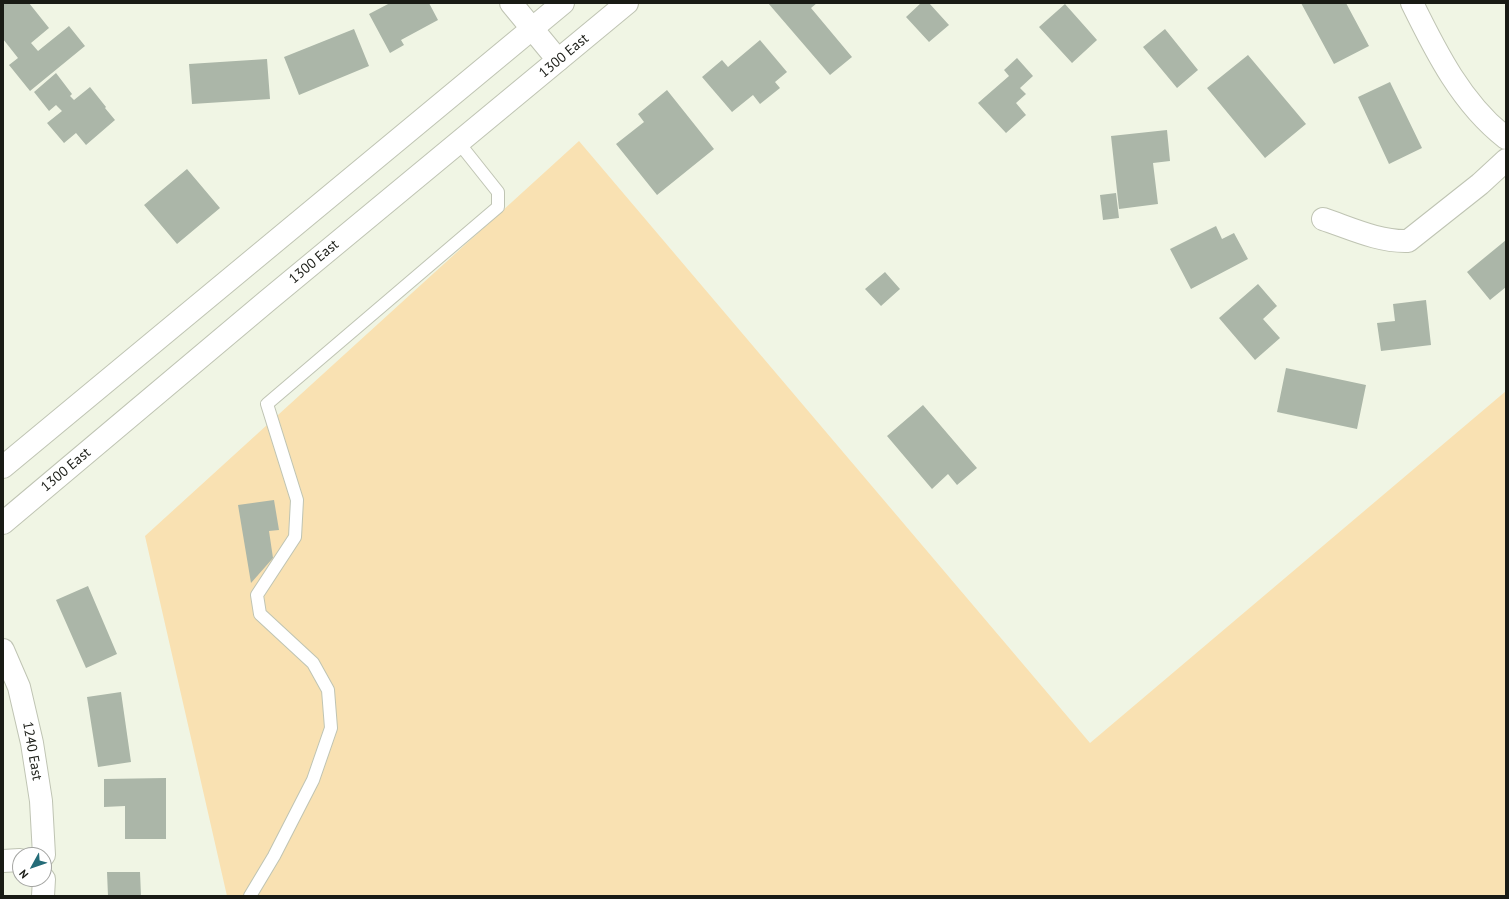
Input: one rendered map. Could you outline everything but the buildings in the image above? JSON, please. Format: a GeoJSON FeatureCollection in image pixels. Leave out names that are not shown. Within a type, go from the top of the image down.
{"type":"FeatureCollection","features":[{"type":"Feature","properties":{"kind":"main road"},"geometry":{"type":"LineString","coordinates":[[511,3],[558,60]]}},
{"type":"Feature","properties":{"kind":"main road"},"geometry":{"type":"LineString","coordinates":[[3,467],[563,3]]}},
{"type":"Feature","properties":{"kind":"main road","name":"1300 East"},"geometry":{"type":"LineString","coordinates":[[3,523],[255,311],[627,3]]}},
{"type":"Feature","properties":{"kind":"main road"},"geometry":{"type":"LineString","coordinates":[[1412,3],[1448,72],[1475,108],[1506,138]]}},
{"type":"Feature","properties":{"kind":"main road"},"geometry":{"type":"LineString","coordinates":[[1322,219],[1379,237],[1398,241],[1408,241],[1480,184],[1506,160]]}},
{"type":"Feature","properties":{"kind":"main road","name":"1240 East"},"geometry":{"type":"LineString","coordinates":[[3,650],[19,687],[32,743],[41,801],[43,847]]}},
{"type":"Feature","properties":{"kind":"lane"},"geometry":{"type":"LineString","coordinates":[[250,896],[274,856],[313,780],[331,728],[328,690],[313,663],[260,614],[257,595],[295,537],[297,500],[267,404],[498,208],[498,192],[459,143]]}},
{"type":"Feature","properties":{"kind":"shaded area"},"geometry":{"type":"Polygon","coordinates":[[[579,141],[1090,743],[1506,391],[1506,896],[227,896],[145,536],[579,141]]]}}]}
